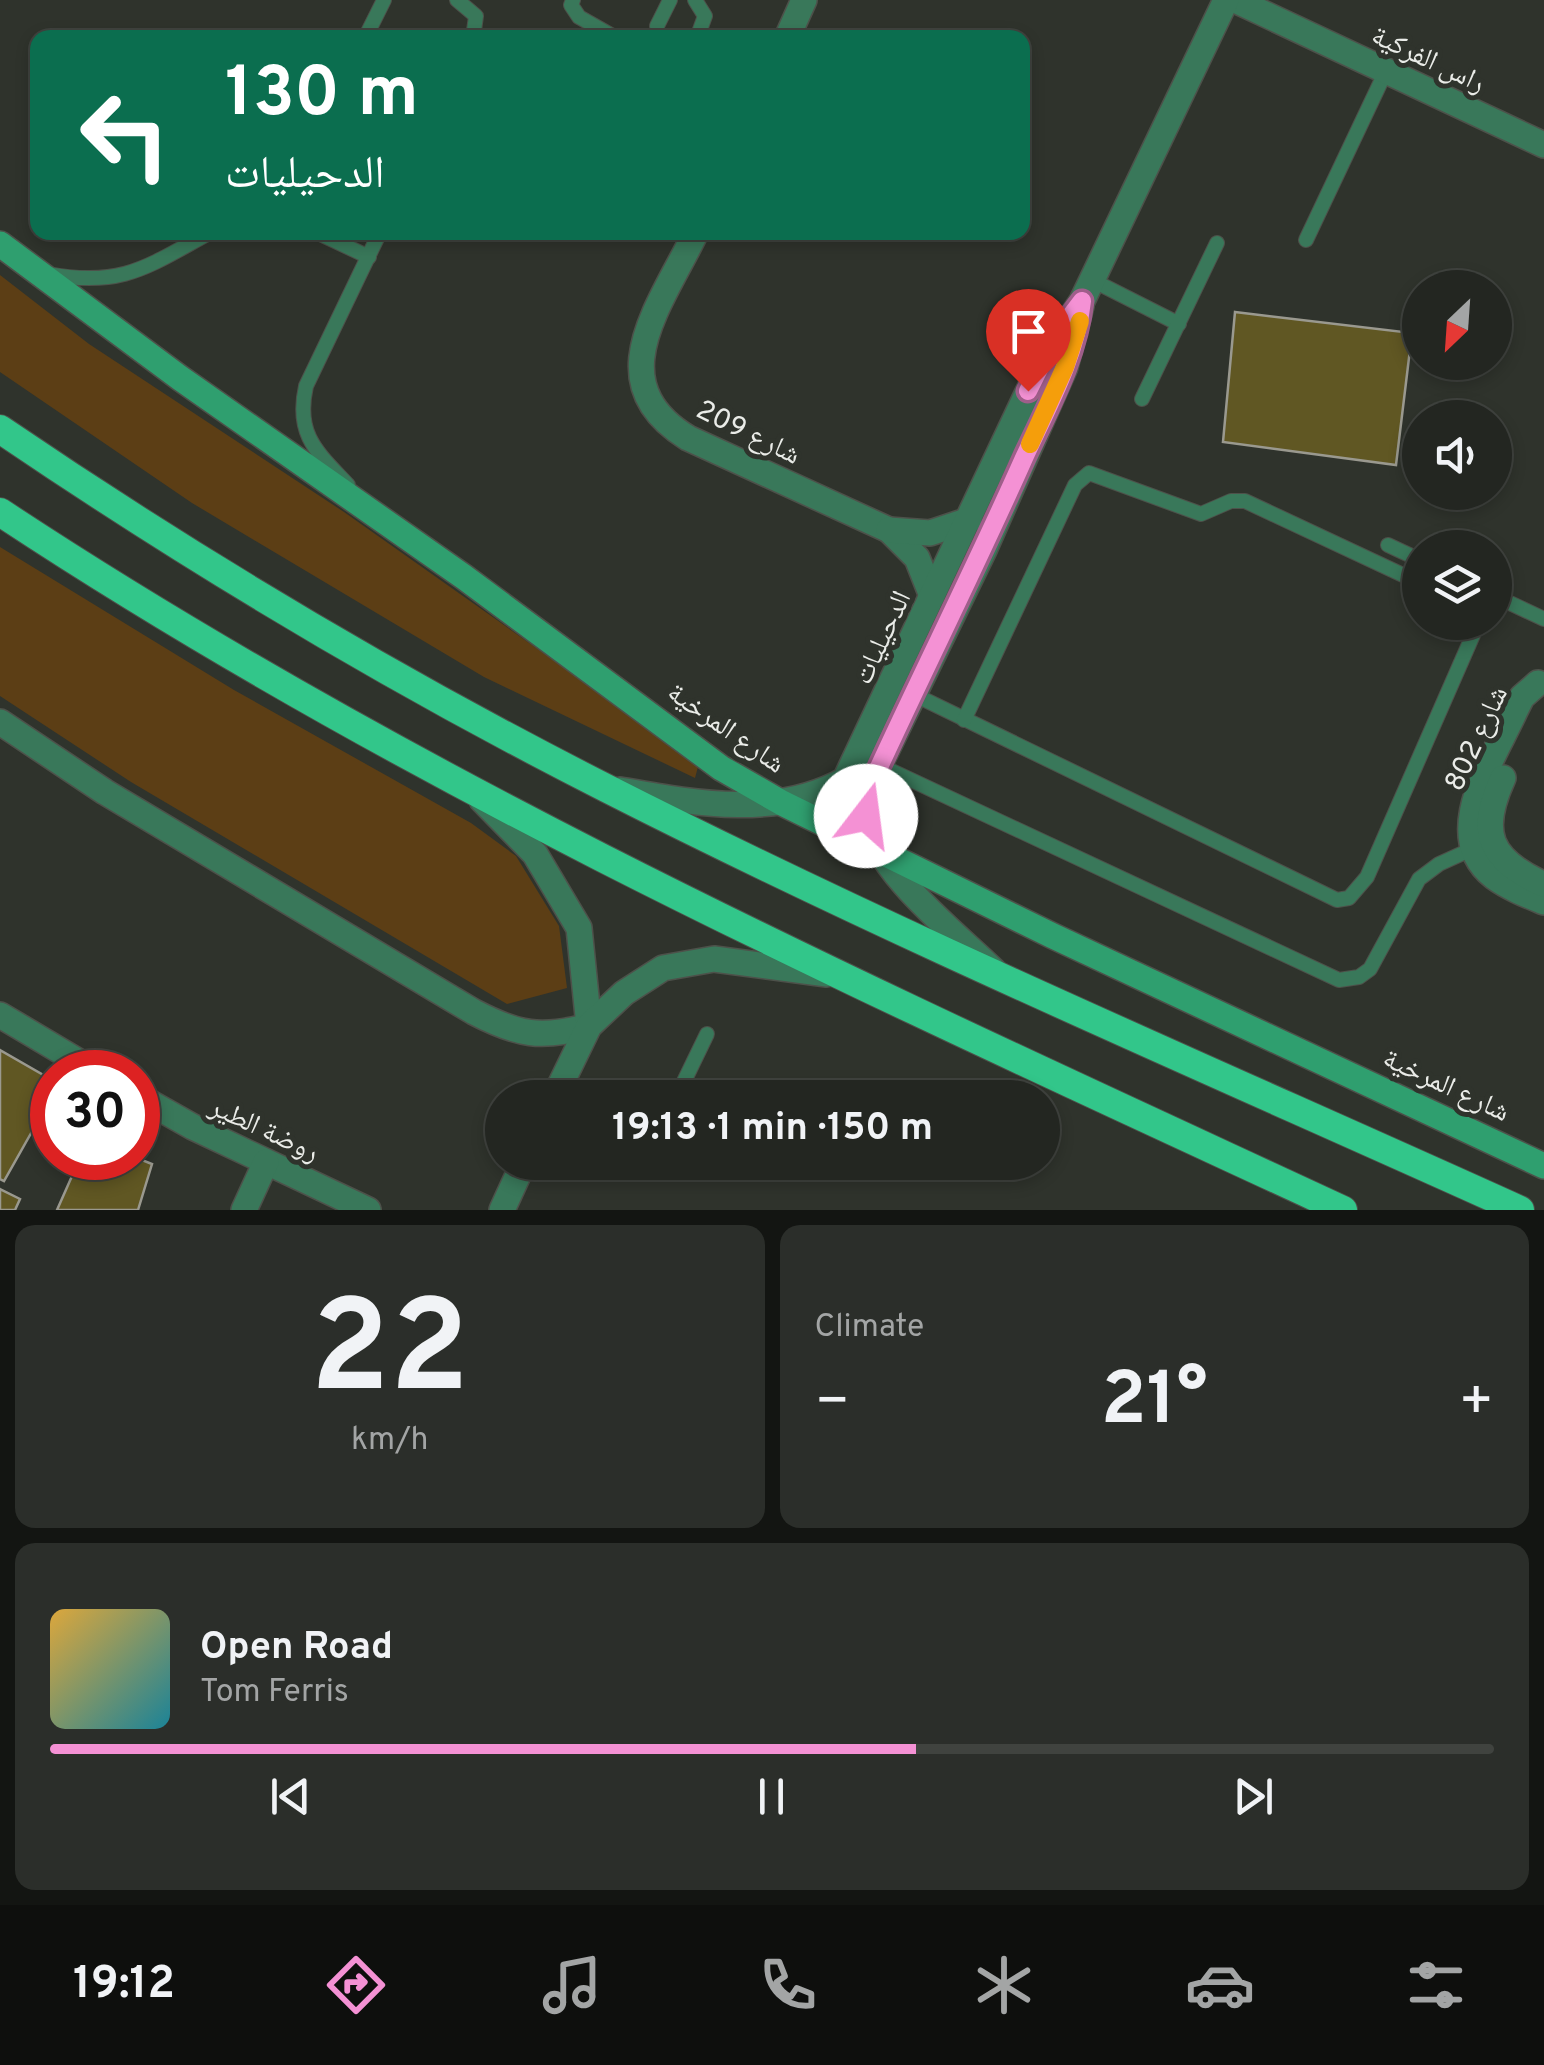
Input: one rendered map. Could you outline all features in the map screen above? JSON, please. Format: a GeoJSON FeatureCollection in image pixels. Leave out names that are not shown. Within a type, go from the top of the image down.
{"type":"FeatureCollection","features":[{"type":"Feature","properties":{"kind":"highway"},"geometry":{"type":"LineString","coordinates":[[0,429],[330,638],[606,788],[994,971],[1520,1210]]}},
{"type":"Feature","properties":{"kind":"highway"},"geometry":{"type":"LineString","coordinates":[[0,512],[301,697],[469,787],[838,976],[1343,1210]]}},
{"type":"Feature","properties":{"kind":"main road","name":"شارع المرخية"},"geometry":{"type":"LineString","coordinates":[[0,244],[721,768],[782,804],[1053,936],[1544,1166]]}},
{"type":"Feature","properties":{"kind":"street"},"geometry":{"type":"LineString","coordinates":[[791,30],[804,0]]}},
{"type":"Feature","properties":{"kind":"street","name":"الدحيليات"},"geometry":{"type":"LineString","coordinates":[[606,788],[694,804],[782,804],[828,790],[845,780],[1044,356],[1087,290],[1226,0]]}},
{"type":"Feature","properties":{"kind":"street","name":"راس الفركية"},"geometry":{"type":"LineString","coordinates":[[1235,0],[1544,144]]}},
{"type":"Feature","properties":{"kind":"street","name":"شارع 209"},"geometry":{"type":"LineString","coordinates":[[692,240],[648,334],[640,381],[646,401],[666,424],[688,438],[888,530],[917,558],[932,596]]}},
{"type":"Feature","properties":{"kind":"street","name":"الدحيليات"},"geometry":{"type":"LineString","coordinates":[[994,971],[908,888],[879,848],[866,816],[879,765],[984,550],[1065,367],[1087,290]]}},
{"type":"Feature","properties":{"kind":"street","name":"شارع 209"},"geometry":{"type":"LineString","coordinates":[[888,530],[930,533],[969,520]]}},
{"type":"Feature","properties":{"kind":"street","name":"شارع 802"},"geometry":{"type":"LineString","coordinates":[[1472,849],[1469,830],[1482,784],[1522,697],[1541,677]]}},
{"type":"Feature","properties":{"kind":"street","name":"شارع 802"},"geometry":{"type":"LineString","coordinates":[[1541,677],[1536,704],[1491,809],[1489,827],[1496,850],[1507,863],[1544,884]]}},
{"type":"Feature","properties":{"kind":"street"},"geometry":{"type":"LineString","coordinates":[[0,722],[106,792],[490,1020],[536,1036],[589,1026]]}},
{"type":"Feature","properties":{"kind":"street"},"geometry":{"type":"LineString","coordinates":[[469,787],[535,854],[579,928],[589,1026]]}},
{"type":"Feature","properties":{"kind":"street"},"geometry":{"type":"LineString","coordinates":[[1472,849],[1494,876],[1544,902]]}},
{"type":"Feature","properties":{"kind":"street"},"geometry":{"type":"LineString","coordinates":[[563,1080],[589,1026],[640,981],[663,968],[714,960],[838,976]]}},
{"type":"Feature","properties":{"kind":"street"},"geometry":{"type":"LineString","coordinates":[[0,1015],[59,1050]]}},
{"type":"Feature","properties":{"kind":"street","name":"روضة الطير"},"geometry":{"type":"LineString","coordinates":[[160,1107],[368,1210]]}},
{"type":"Feature","properties":{"kind":"street"},"geometry":{"type":"LineString","coordinates":[[244,1210],[266,1162]]}},
{"type":"Feature","properties":{"kind":"street"},"geometry":{"type":"LineString","coordinates":[[502,1210],[516,1180]]}},
{"type":"Feature","properties":{"kind":"lane"},"geometry":{"type":"LineString","coordinates":[[369,30],[384,0]]}},
{"type":"Feature","properties":{"kind":"lane"},"geometry":{"type":"LineString","coordinates":[[457,0],[476,16],[475,30]]}},
{"type":"Feature","properties":{"kind":"lane"},"geometry":{"type":"LineString","coordinates":[[573,0],[579,17],[602,30]]}},
{"type":"Feature","properties":{"kind":"lane"},"geometry":{"type":"LineString","coordinates":[[657,26],[670,0]]}},
{"type":"Feature","properties":{"kind":"lane"},"geometry":{"type":"LineString","coordinates":[[695,0],[705,16],[699,30]]}},
{"type":"Feature","properties":{"kind":"lane"},"geometry":{"type":"LineString","coordinates":[[1306,240],[1386,70]]}},
{"type":"Feature","properties":{"kind":"lane"},"geometry":{"type":"LineString","coordinates":[[41,273],[82,280],[120,278],[195,240]]}},
{"type":"Feature","properties":{"kind":"lane"},"geometry":{"type":"LineString","coordinates":[[333,240],[369,257]]}},
{"type":"Feature","properties":{"kind":"lane"},"geometry":{"type":"LineString","coordinates":[[376,240],[306,386],[301,406],[303,427],[315,450],[376,514]]}},
{"type":"Feature","properties":{"kind":"lane"},"geometry":{"type":"LineString","coordinates":[[1142,399],[1217,243]]}},
{"type":"Feature","properties":{"kind":"lane"},"geometry":{"type":"LineString","coordinates":[[1087,290],[1179,324]]}},
{"type":"Feature","properties":{"kind":"lane"},"geometry":{"type":"LineString","coordinates":[[964,720],[1075,485],[1089,473],[1200,514],[1231,500],[1245,502],[1402,575]]}},
{"type":"Feature","properties":{"kind":"lane"},"geometry":{"type":"LineString","coordinates":[[1388,545],[1402,552]]}},
{"type":"Feature","properties":{"kind":"lane"},"geometry":{"type":"LineString","coordinates":[[1512,604],[1544,619]]}},
{"type":"Feature","properties":{"kind":"lane"},"geometry":{"type":"LineString","coordinates":[[913,694],[1336,900],[1350,898],[1367,878],[1472,640]]}},
{"type":"Feature","properties":{"kind":"lane"},"geometry":{"type":"LineString","coordinates":[[879,765],[1339,980],[1359,977],[1370,969],[1419,879],[1438,864],[1472,849]]}},
{"type":"Feature","properties":{"kind":"lane"},"geometry":{"type":"LineString","coordinates":[[684,1080],[706,1034]]}},
{"type":"Feature","properties":{"kind":"shaded area"},"geometry":{"type":"Polygon","coordinates":[[[0,275],[89,344],[344,512],[699,763],[695,778],[484,677],[192,503],[0,372],[0,275]]]}},
{"type":"Feature","properties":{"kind":"shaded area"},"geometry":{"type":"Polygon","coordinates":[[[0,547],[234,690],[471,823],[516,856],[559,926],[567,988],[507,1004],[131,782],[0,696],[0,547]]]}},
{"type":"Feature","properties":{"kind":"building"},"geometry":{"type":"Polygon","coordinates":[[[1235,312],[1402,332],[1402,380],[1406,380],[1396,465],[1223,442],[1235,312]]]}},
{"type":"Feature","properties":{"kind":"building"},"geometry":{"type":"Polygon","coordinates":[[[0,1050],[30,1067],[30,1135],[4,1181],[0,1179],[0,1050]]]}},
{"type":"Feature","properties":{"kind":"building"},"geometry":{"type":"Polygon","coordinates":[[[70,1180],[147,1180],[138,1210],[57,1210],[70,1180]]]}},
{"type":"Feature","properties":{"kind":"building"},"geometry":{"type":"Polygon","coordinates":[[[0,1189],[20,1199],[15,1210],[0,1210],[0,1189]]]}},
{"type":"Feature","properties":{"kind":"slow traffic"},"geometry":{"type":"LineString","coordinates":[[1030,444],[1065,367],[1080,321]]}},
{"type":"Feature","properties":{"kind":"route"},"geometry":{"type":"LineString","coordinates":[[866,816],[874,778],[984,550],[1065,367],[1080,322],[1082,301],[1056,335],[1028,391]]}}]}
